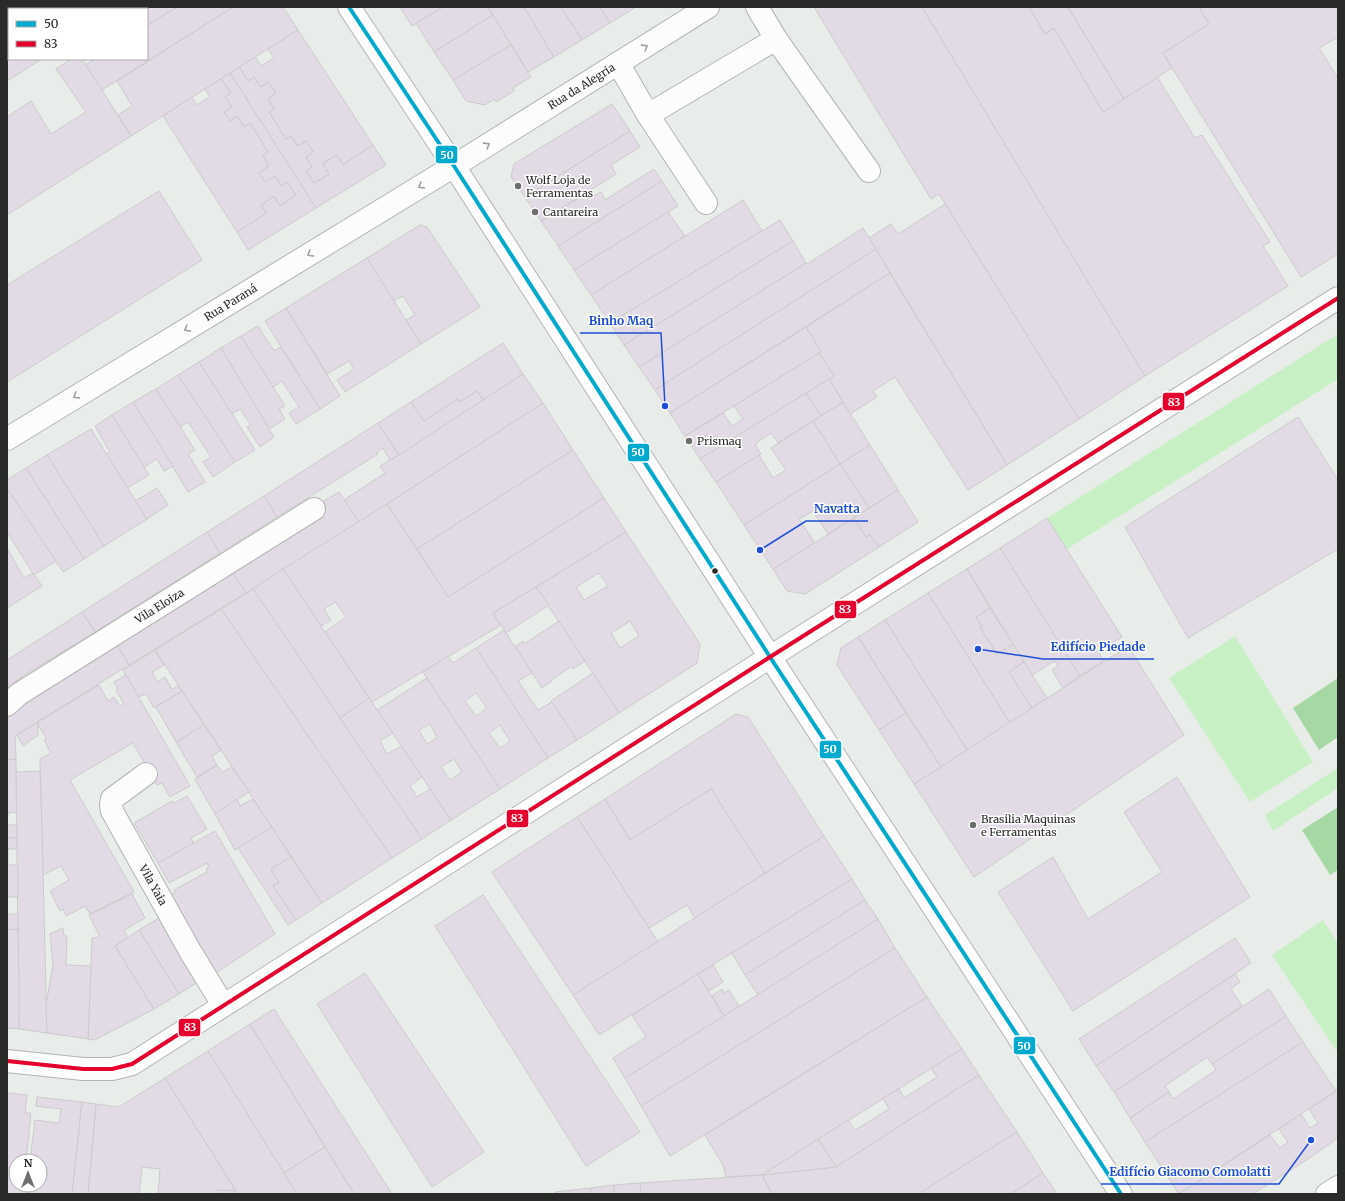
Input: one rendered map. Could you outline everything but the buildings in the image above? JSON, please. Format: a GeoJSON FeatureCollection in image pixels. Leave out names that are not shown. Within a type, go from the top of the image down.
{"type":"FeatureCollection","features":[{"type":"Feature","properties":{"kind":"street"},"geometry":{"type":"LineString","coordinates":[[349,7],[454,166],[770,657],[1121,1194]]}},
{"type":"Feature","properties":{"kind":"street","name":"Rua da Alegria"},"geometry":{"type":"LineString","coordinates":[[454,166],[708,7]]}},
{"type":"Feature","properties":{"kind":"street"},"geometry":{"type":"LineString","coordinates":[[757,7],[776,38],[869,171]]}},
{"type":"Feature","properties":{"kind":"street"},"geometry":{"type":"LineString","coordinates":[[648,115],[776,38]]}},
{"type":"Feature","properties":{"kind":"street"},"geometry":{"type":"LineString","coordinates":[[618,63],[648,115],[706,203]]}},
{"type":"Feature","properties":{"kind":"street","name":"Rua Paraná"},"geometry":{"type":"LineString","coordinates":[[7,439],[454,166]]}},
{"type":"Feature","properties":{"kind":"street"},"geometry":{"type":"LineString","coordinates":[[7,1060],[83,1069],[112,1069],[132,1064],[770,657],[1338,298]]}},
{"type":"Feature","properties":{"kind":"street","name":"Vila Eloiza"},"geometry":{"type":"LineString","coordinates":[[7,705],[19,694],[314,509]]}},
{"type":"Feature","properties":{"kind":"street","name":"Vila Yaia"},"geometry":{"type":"LineString","coordinates":[[146,774],[112,799],[112,811],[186,944],[223,1005]]}},
{"type":"Feature","properties":{"kind":"street"},"geometry":{"type":"LineString","coordinates":[[1327,1194],[1338,1187]]}},
{"type":"Feature","properties":{"kind":"shaded area"},"geometry":{"type":"Polygon","coordinates":[[[1338,334],[1338,379],[1067,549],[1047,518],[1338,334]]]}},
{"type":"Feature","properties":{"kind":"shaded area"},"geometry":{"type":"Polygon","coordinates":[[[1235,636],[1313,762],[1250,802],[1169,678],[1235,636]]]}},
{"type":"Feature","properties":{"kind":"shaded area"},"geometry":{"type":"Polygon","coordinates":[[[1338,678],[1338,737],[1319,750],[1293,708],[1338,678]]]}},
{"type":"Feature","properties":{"kind":"shaded area"},"geometry":{"type":"Polygon","coordinates":[[[1338,768],[1338,788],[1273,831],[1265,815],[1338,768]]]}},
{"type":"Feature","properties":{"kind":"shaded area"},"geometry":{"type":"Polygon","coordinates":[[[1338,807],[1338,870],[1330,875],[1302,830],[1338,807]]]}},
{"type":"Feature","properties":{"kind":"shaded area"},"geometry":{"type":"Polygon","coordinates":[[[1323,920],[1338,943],[1338,1053],[1272,955],[1323,920]]]}},
{"type":"Feature","properties":{"kind":"transit line","name":"50"},"geometry":{"type":"LineString","coordinates":[[349,7],[454,166],[770,657],[1121,1194]]}},
{"type":"Feature","properties":{"kind":"transit line","name":"83"},"geometry":{"type":"LineString","coordinates":[[7,1061],[83,1069],[112,1069],[132,1064],[770,657],[1338,298]]}},
{"type":"Feature","properties":{"kind":"place","name":"Wolf Loja de Ferramentas"},"geometry":{"type":"Point","coordinates":[518,186]}},
{"type":"Feature","properties":{"kind":"place","name":"Cantareira"},"geometry":{"type":"Point","coordinates":[535,212]}},
{"type":"Feature","properties":{"kind":"place","name":"Binho Maq"},"geometry":{"type":"Point","coordinates":[665,406]}},
{"type":"Feature","properties":{"kind":"place","name":"Prismaq"},"geometry":{"type":"Point","coordinates":[689,441]}},
{"type":"Feature","properties":{"kind":"place","name":"Navatta"},"geometry":{"type":"Point","coordinates":[760,550]}},
{"type":"Feature","properties":{"kind":"place","name":"Edifício Piedade"},"geometry":{"type":"Point","coordinates":[978,649]}},
{"type":"Feature","properties":{"kind":"place","name":"Brasilia Maquinas e Ferramentas"},"geometry":{"type":"Point","coordinates":[973,825]}},
{"type":"Feature","properties":{"kind":"place","name":"Edifício Giacomo Comolatti"},"geometry":{"type":"Point","coordinates":[1311,1140]}}]}
